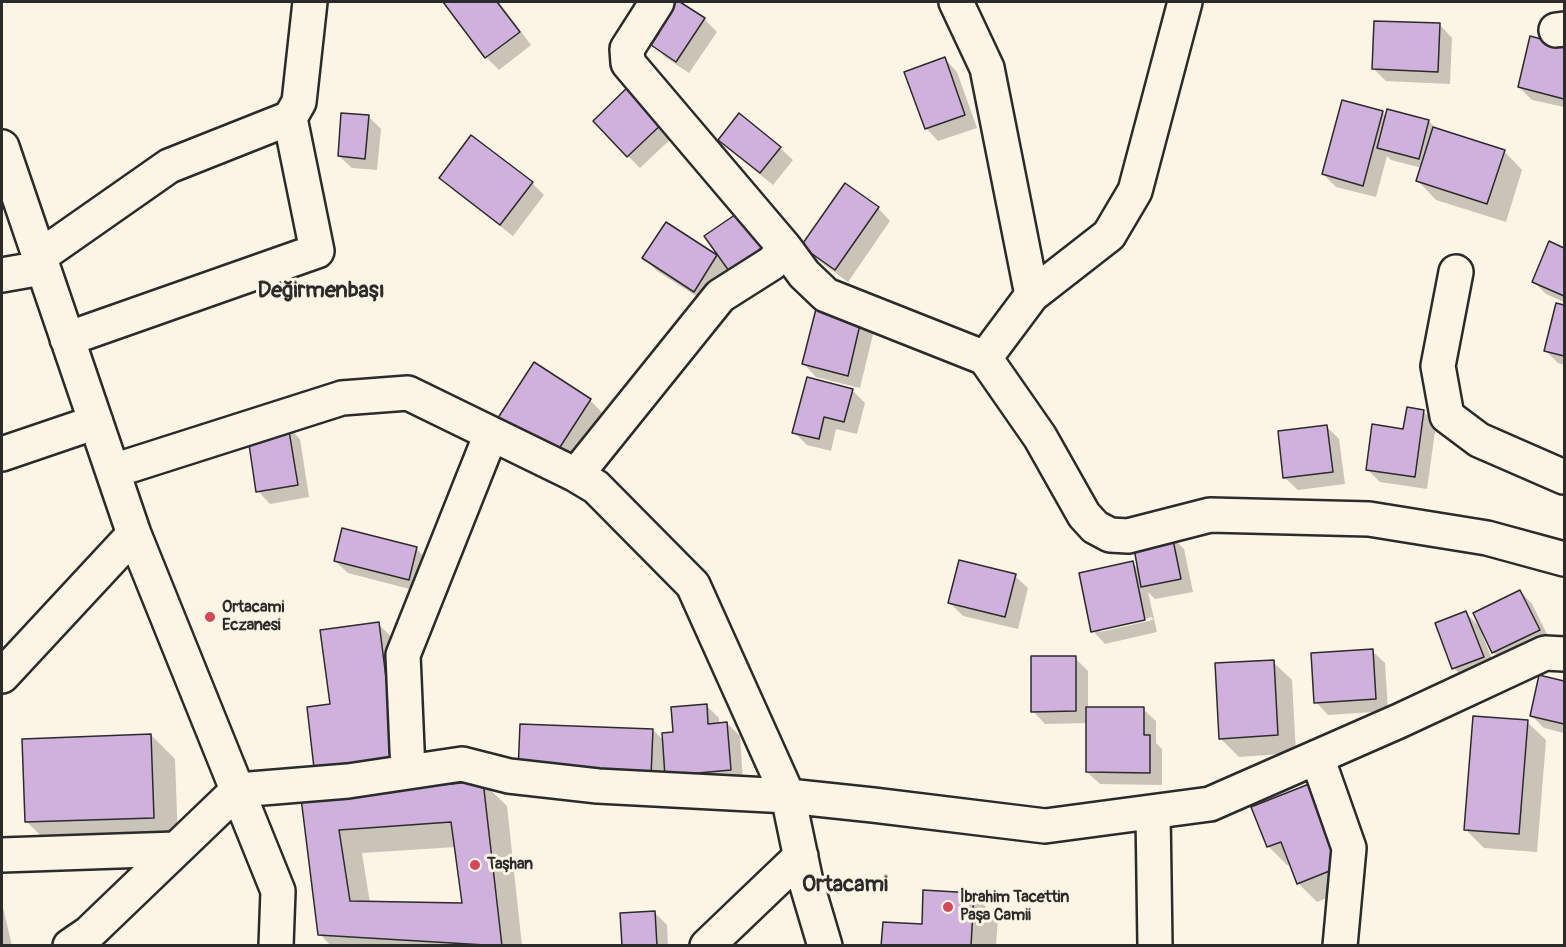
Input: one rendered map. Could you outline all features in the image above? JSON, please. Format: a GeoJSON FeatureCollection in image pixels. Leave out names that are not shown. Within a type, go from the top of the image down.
{"type":"FeatureCollection","features":[{"type":"Feature","properties":{"kind":"street"},"geometry":{"type":"LineString","coordinates":[[2,275],[40,262],[169,166],[290,118],[299,102],[310,2]]}},
{"type":"Feature","properties":{"kind":"street"},"geometry":{"type":"LineString","coordinates":[[657,2],[627,49],[628,63],[804,273],[826,296],[985,358],[1040,437],[1084,515],[1095,526],[1110,535],[1128,536],[1210,515],[1369,519],[1487,538],[1564,559]]}},
{"type":"Feature","properties":{"kind":"street"},"geometry":{"type":"LineString","coordinates":[[956,2],[987,68],[1032,295]]}},
{"type":"Feature","properties":{"kind":"street"},"geometry":{"type":"LineString","coordinates":[[985,358],[1032,295],[1109,235],[1135,190],[1185,2]]}},
{"type":"Feature","properties":{"kind":"street"},"geometry":{"type":"LineString","coordinates":[[67,339],[317,251],[290,118]]}},
{"type":"Feature","properties":{"kind":"street"},"geometry":{"type":"LineString","coordinates":[[2,147],[134,534],[278,891],[276,945]]}},
{"type":"Feature","properties":{"kind":"street"},"geometry":{"type":"LineString","coordinates":[[576,475],[720,296],[772,264],[785,248]]}},
{"type":"Feature","properties":{"kind":"street"},"geometry":{"type":"LineString","coordinates":[[1456,272],[1438,366],[1447,416],[1479,440],[1564,477]]}},
{"type":"Feature","properties":{"kind":"street"},"geometry":{"type":"LineString","coordinates":[[113,471],[342,398],[408,393],[596,487],[693,585],[788,796],[806,882],[825,945]]}},
{"type":"Feature","properties":{"kind":"street"},"geometry":{"type":"LineString","coordinates":[[2,454],[96,422]]}},
{"type":"Feature","properties":{"kind":"street"},"geometry":{"type":"LineString","coordinates":[[408,772],[403,655],[491,434]]}},
{"type":"Feature","properties":{"kind":"street"},"geometry":{"type":"LineString","coordinates":[[2,676],[134,534]]}},
{"type":"Feature","properties":{"kind":"street"},"geometry":{"type":"LineString","coordinates":[[70,945],[89,933],[238,790],[348,781],[462,765],[509,776],[598,786],[788,796],[873,804],[1045,826],[1210,804],[1545,653],[1564,654]]}},
{"type":"Feature","properties":{"kind":"street"},"geometry":{"type":"LineString","coordinates":[[1317,757],[1349,848],[1340,945]]}},
{"type":"Feature","properties":{"kind":"street"},"geometry":{"type":"LineString","coordinates":[[1153,812],[1155,945]]}},
{"type":"Feature","properties":{"kind":"street"},"geometry":{"type":"LineString","coordinates":[[2,855],[176,849]]}},
{"type":"Feature","properties":{"kind":"street"},"geometry":{"type":"LineString","coordinates":[[706,945],[801,856]]}},
{"type":"Feature","properties":{"kind":"building"},"geometry":{"type":"Polygon","coordinates":[[[443,2],[497,2],[520,32],[485,58],[443,2]]]}},
{"type":"Feature","properties":{"kind":"building"},"geometry":{"type":"Polygon","coordinates":[[[660,2],[680,2],[705,18],[676,62],[651,45],[659,33],[645,24],[660,2]]]}},
{"type":"Feature","properties":{"kind":"building"},"geometry":{"type":"Polygon","coordinates":[[[1374,21],[1440,23],[1438,72],[1372,69],[1374,21]]]}},
{"type":"Feature","properties":{"kind":"building"},"geometry":{"type":"Polygon","coordinates":[[[1530,36],[1564,45],[1564,99],[1518,87],[1530,36]]]}},
{"type":"Feature","properties":{"kind":"building"},"geometry":{"type":"Polygon","coordinates":[[[945,57],[965,115],[925,129],[904,72],[945,57]]]}},
{"type":"Feature","properties":{"kind":"building"},"geometry":{"type":"Polygon","coordinates":[[[632,83],[666,120],[627,157],[593,121],[632,83]]]}},
{"type":"Feature","properties":{"kind":"building"},"geometry":{"type":"Polygon","coordinates":[[[1342,100],[1383,111],[1363,186],[1322,174],[1342,100]]]}},
{"type":"Feature","properties":{"kind":"building"},"geometry":{"type":"Polygon","coordinates":[[[1387,109],[1429,120],[1419,159],[1377,148],[1387,109]]]}},
{"type":"Feature","properties":{"kind":"building"},"geometry":{"type":"Polygon","coordinates":[[[341,113],[369,115],[365,159],[338,156],[341,113]]]}},
{"type":"Feature","properties":{"kind":"building"},"geometry":{"type":"Polygon","coordinates":[[[739,113],[781,147],[760,173],[718,140],[739,113]]]}},
{"type":"Feature","properties":{"kind":"building"},"geometry":{"type":"Polygon","coordinates":[[[1433,127],[1505,150],[1487,204],[1416,181],[1433,127]]]}},
{"type":"Feature","properties":{"kind":"building"},"geometry":{"type":"Polygon","coordinates":[[[471,135],[533,182],[500,225],[439,178],[471,135]]]}},
{"type":"Feature","properties":{"kind":"building"},"geometry":{"type":"Polygon","coordinates":[[[845,183],[879,207],[835,270],[801,246],[845,183]]]}},
{"type":"Feature","properties":{"kind":"building"},"geometry":{"type":"Polygon","coordinates":[[[742,210],[767,244],[729,271],[704,236],[742,210]]]}},
{"type":"Feature","properties":{"kind":"building"},"geometry":{"type":"Polygon","coordinates":[[[666,222],[717,255],[694,292],[642,258],[666,222]]]}},
{"type":"Feature","properties":{"kind":"building"},"geometry":{"type":"Polygon","coordinates":[[[1549,241],[1564,248],[1564,296],[1532,282],[1549,241]]]}},
{"type":"Feature","properties":{"kind":"building"},"geometry":{"type":"Polygon","coordinates":[[[1556,303],[1564,305],[1564,356],[1544,351],[1556,303]]]}},
{"type":"Feature","properties":{"kind":"building"},"geometry":{"type":"Polygon","coordinates":[[[817,305],[862,316],[848,376],[802,364],[817,305]]]}},
{"type":"Feature","properties":{"kind":"building"},"geometry":{"type":"Polygon","coordinates":[[[534,362],[591,399],[553,458],[496,421],[534,362]]]}},
{"type":"Feature","properties":{"kind":"building"},"geometry":{"type":"Polygon","coordinates":[[[807,377],[853,389],[844,422],[824,417],[819,439],[792,433],[807,377]]]}},
{"type":"Feature","properties":{"kind":"building"},"geometry":{"type":"Polygon","coordinates":[[[1407,407],[1424,410],[1415,477],[1366,470],[1372,424],[1403,429],[1407,407]]]}},
{"type":"Feature","properties":{"kind":"building"},"geometry":{"type":"Polygon","coordinates":[[[288,425],[298,485],[256,492],[247,431],[288,425]]]}},
{"type":"Feature","properties":{"kind":"building"},"geometry":{"type":"Polygon","coordinates":[[[1327,425],[1333,472],[1283,478],[1278,431],[1327,425]]]}},
{"type":"Feature","properties":{"kind":"building"},"geometry":{"type":"Polygon","coordinates":[[[342,528],[417,547],[409,580],[334,561],[342,528]]]}},
{"type":"Feature","properties":{"kind":"building"},"geometry":{"type":"Polygon","coordinates":[[[1172,535],[1181,579],[1141,587],[1133,543],[1172,535]]]}},
{"type":"Feature","properties":{"kind":"building"},"geometry":{"type":"Polygon","coordinates":[[[959,560],[1016,574],[1005,617],[948,603],[959,560]]]}},
{"type":"Feature","properties":{"kind":"building"},"geometry":{"type":"Polygon","coordinates":[[[1133,561],[1145,620],[1091,632],[1079,573],[1133,561]]]}},
{"type":"Feature","properties":{"kind":"building"},"geometry":{"type":"Polygon","coordinates":[[[1520,590],[1540,630],[1492,653],[1473,613],[1520,590]]]}},
{"type":"Feature","properties":{"kind":"building"},"geometry":{"type":"Polygon","coordinates":[[[1466,611],[1484,657],[1452,669],[1435,623],[1466,611]]]}},
{"type":"Feature","properties":{"kind":"building"},"geometry":{"type":"Polygon","coordinates":[[[379,622],[396,758],[314,768],[307,707],[330,704],[320,630],[379,622]]]}},
{"type":"Feature","properties":{"kind":"building"},"geometry":{"type":"Polygon","coordinates":[[[1373,649],[1376,699],[1314,703],[1311,653],[1373,649]]]}},
{"type":"Feature","properties":{"kind":"building"},"geometry":{"type":"Polygon","coordinates":[[[1031,656],[1076,656],[1076,711],[1031,712],[1031,656]]]}},
{"type":"Feature","properties":{"kind":"building"},"geometry":{"type":"Polygon","coordinates":[[[1274,660],[1278,735],[1219,739],[1215,663],[1274,660]]]}},
{"type":"Feature","properties":{"kind":"building"},"geometry":{"type":"Polygon","coordinates":[[[1539,675],[1564,681],[1564,724],[1530,716],[1539,675]]]}},
{"type":"Feature","properties":{"kind":"building"},"geometry":{"type":"Polygon","coordinates":[[[707,704],[708,724],[727,722],[731,770],[665,776],[662,733],[673,732],[671,707],[707,704]]]}},
{"type":"Feature","properties":{"kind":"building"},"geometry":{"type":"Polygon","coordinates":[[[1086,707],[1144,707],[1144,735],[1150,735],[1150,773],[1086,772],[1086,707]]]}},
{"type":"Feature","properties":{"kind":"building"},"geometry":{"type":"Polygon","coordinates":[[[1473,716],[1528,720],[1519,834],[1464,830],[1473,716]]]}},
{"type":"Feature","properties":{"kind":"building"},"geometry":{"type":"Polygon","coordinates":[[[520,724],[653,729],[651,776],[518,772],[520,724]]]}},
{"type":"Feature","properties":{"kind":"building"},"geometry":{"type":"Polygon","coordinates":[[[151,734],[154,818],[25,822],[22,739],[151,734]]]}},
{"type":"Feature","properties":{"kind":"building","name":"Taşhan"},"geometry":{"type":"Polygon","coordinates":[[[483,781],[502,946],[318,935],[301,798],[483,781]],[[451,822],[339,830],[350,901],[462,903],[451,822]]]}},
{"type":"Feature","properties":{"kind":"building"},"geometry":{"type":"Polygon","coordinates":[[[1309,784],[1342,866],[1297,884],[1281,842],[1267,847],[1251,807],[1309,784]]]}},
{"type":"Feature","properties":{"kind":"building","name":"İbrahim Tacettin Paşa Camii"},"geometry":{"type":"Polygon","coordinates":[[[923,890],[974,893],[971,946],[881,946],[883,922],[922,924],[923,890]]]}},
{"type":"Feature","properties":{"kind":"building"},"geometry":{"type":"Polygon","coordinates":[[[655,911],[657,946],[622,946],[620,913],[655,911]]]}},
{"type":"Feature","properties":{"kind":"place","name":"Ortacami Eczanesi"},"geometry":{"type":"Point","coordinates":[210,617]}},
{"type":"Feature","properties":{"kind":"place","name":"Taşhan"},"geometry":{"type":"Point","coordinates":[475,865]}},
{"type":"Feature","properties":{"kind":"place","name":"İbrahim Tacettin Paşa Camii"},"geometry":{"type":"Point","coordinates":[948,907]}},
{"type":"Feature","properties":{"kind":"district","name":"Değirmenbaşı"},"geometry":{"type":"Point","coordinates":[321,291]}},
{"type":"Feature","properties":{"kind":"district","name":"Ortacami"},"geometry":{"type":"Point","coordinates":[845,885]}}]}
